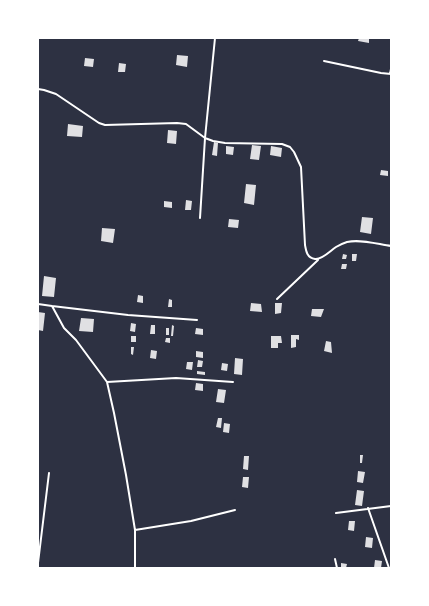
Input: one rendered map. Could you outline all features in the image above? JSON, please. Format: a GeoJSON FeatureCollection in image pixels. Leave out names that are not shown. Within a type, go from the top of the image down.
{"type":"FeatureCollection","features":[{"type":"Feature","properties":{"kind":"street"},"geometry":{"type":"LineString","coordinates":[[200,218],[205,138],[215,38]]}},
{"type":"Feature","properties":{"kind":"street"},"geometry":{"type":"LineString","coordinates":[[324,61],[381,73],[391,74],[391,68]]}},
{"type":"Feature","properties":{"kind":"street"},"geometry":{"type":"LineString","coordinates":[[38,89],[56,94],[99,123],[105,125],[186,124],[205,138],[213,141],[225,143],[282,144],[290,147],[301,167],[304,245],[309,256],[314,259],[319,259]]}},
{"type":"Feature","properties":{"kind":"street"},"geometry":{"type":"LineString","coordinates":[[277,299],[319,259],[337,246],[348,242],[357,241],[391,246]]}},
{"type":"Feature","properties":{"kind":"street"},"geometry":{"type":"LineString","coordinates":[[38,304],[128,315],[197,320]]}},
{"type":"Feature","properties":{"kind":"street"},"geometry":{"type":"LineString","coordinates":[[52,306],[64,328],[76,340],[106,382],[114,413],[135,530],[135,568]]}},
{"type":"Feature","properties":{"kind":"street"},"geometry":{"type":"LineString","coordinates":[[106,382],[176,378],[232,382]]}},
{"type":"Feature","properties":{"kind":"street"},"geometry":{"type":"LineString","coordinates":[[38,563],[49,473]]}},
{"type":"Feature","properties":{"kind":"street"},"geometry":{"type":"LineString","coordinates":[[336,513],[391,506]]}},
{"type":"Feature","properties":{"kind":"street"},"geometry":{"type":"LineString","coordinates":[[368,508],[389,568]]}},
{"type":"Feature","properties":{"kind":"street"},"geometry":{"type":"LineString","coordinates":[[135,530],[191,521],[235,510]]}},
{"type":"Feature","properties":{"kind":"street"},"geometry":{"type":"LineString","coordinates":[[335,559],[337,568]]}},
{"type":"Feature","properties":{"kind":"building"},"geometry":{"type":"Polygon","coordinates":[[[359,38],[369,38],[369,43],[358,41],[359,38]]]}},
{"type":"Feature","properties":{"kind":"building"},"geometry":{"type":"Polygon","coordinates":[[[177,55],[188,56],[187,67],[176,65],[177,55]]]}},
{"type":"Feature","properties":{"kind":"building"},"geometry":{"type":"Polygon","coordinates":[[[85,58],[94,59],[93,67],[84,66],[85,58]]]}},
{"type":"Feature","properties":{"kind":"building"},"geometry":{"type":"Polygon","coordinates":[[[119,63],[126,64],[125,72],[118,72],[119,63]]]}},
{"type":"Feature","properties":{"kind":"building"},"geometry":{"type":"Polygon","coordinates":[[[68,124],[83,126],[82,137],[67,136],[68,124]]]}},
{"type":"Feature","properties":{"kind":"building"},"geometry":{"type":"Polygon","coordinates":[[[168,130],[177,131],[176,144],[167,143],[168,130]]]}},
{"type":"Feature","properties":{"kind":"building"},"geometry":{"type":"Polygon","coordinates":[[[214,142],[218,143],[217,156],[212,155],[214,142]]]}},
{"type":"Feature","properties":{"kind":"building"},"geometry":{"type":"Polygon","coordinates":[[[252,145],[261,146],[259,160],[250,159],[252,145]]]}},
{"type":"Feature","properties":{"kind":"building"},"geometry":{"type":"Polygon","coordinates":[[[226,146],[234,147],[233,155],[226,154],[226,146]]]}},
{"type":"Feature","properties":{"kind":"building"},"geometry":{"type":"Polygon","coordinates":[[[271,146],[282,148],[281,157],[270,155],[271,146]]]}},
{"type":"Feature","properties":{"kind":"building"},"geometry":{"type":"Polygon","coordinates":[[[381,170],[388,171],[388,176],[380,175],[381,170]]]}},
{"type":"Feature","properties":{"kind":"building"},"geometry":{"type":"Polygon","coordinates":[[[246,184],[256,185],[254,205],[244,203],[246,184]]]}},
{"type":"Feature","properties":{"kind":"building"},"geometry":{"type":"Polygon","coordinates":[[[186,200],[192,201],[191,210],[185,210],[186,200]]]}},
{"type":"Feature","properties":{"kind":"building"},"geometry":{"type":"Polygon","coordinates":[[[164,201],[172,202],[172,208],[164,207],[164,201]]]}},
{"type":"Feature","properties":{"kind":"building"},"geometry":{"type":"Polygon","coordinates":[[[362,217],[373,218],[371,234],[360,232],[362,217]]]}},
{"type":"Feature","properties":{"kind":"building"},"geometry":{"type":"Polygon","coordinates":[[[229,219],[239,220],[238,228],[228,227],[229,219]]]}},
{"type":"Feature","properties":{"kind":"building"},"geometry":{"type":"Polygon","coordinates":[[[102,228],[115,229],[113,243],[101,241],[102,228]]]}},
{"type":"Feature","properties":{"kind":"building"},"geometry":{"type":"Polygon","coordinates":[[[343,254],[347,255],[346,259],[342,259],[343,254]]]}},
{"type":"Feature","properties":{"kind":"building"},"geometry":{"type":"Polygon","coordinates":[[[352,254],[357,254],[356,261],[352,261],[352,254]]]}},
{"type":"Feature","properties":{"kind":"building"},"geometry":{"type":"Polygon","coordinates":[[[342,264],[347,264],[346,269],[341,269],[342,264]]]}},
{"type":"Feature","properties":{"kind":"building"},"geometry":{"type":"Polygon","coordinates":[[[44,276],[56,278],[54,297],[42,296],[44,276]]]}},
{"type":"Feature","properties":{"kind":"building"},"geometry":{"type":"Polygon","coordinates":[[[138,295],[143,296],[143,303],[137,302],[138,295]]]}},
{"type":"Feature","properties":{"kind":"building"},"geometry":{"type":"Polygon","coordinates":[[[169,299],[172,300],[172,307],[168,307],[169,299]]]}},
{"type":"Feature","properties":{"kind":"building"},"geometry":{"type":"Polygon","coordinates":[[[251,303],[261,304],[262,312],[250,311],[251,303]]]}},
{"type":"Feature","properties":{"kind":"building"},"geometry":{"type":"Polygon","coordinates":[[[275,303],[282,303],[281,313],[275,314],[275,303]]]}},
{"type":"Feature","properties":{"kind":"building"},"geometry":{"type":"Polygon","coordinates":[[[312,309],[324,309],[321,317],[311,316],[312,309]]]}},
{"type":"Feature","properties":{"kind":"building"},"geometry":{"type":"Polygon","coordinates":[[[38,312],[45,313],[43,331],[38,330],[38,312]]]}},
{"type":"Feature","properties":{"kind":"building"},"geometry":{"type":"Polygon","coordinates":[[[81,318],[94,319],[93,332],[79,331],[81,318]]]}},
{"type":"Feature","properties":{"kind":"building"},"geometry":{"type":"Polygon","coordinates":[[[131,323],[136,324],[135,332],[130,331],[131,323]]]}},
{"type":"Feature","properties":{"kind":"building"},"geometry":{"type":"Polygon","coordinates":[[[151,325],[155,325],[155,334],[150,334],[151,325]]]}},
{"type":"Feature","properties":{"kind":"building"},"geometry":{"type":"Polygon","coordinates":[[[172,325],[174,326],[173,336],[171,336],[172,325]]]}},
{"type":"Feature","properties":{"kind":"building"},"geometry":{"type":"Polygon","coordinates":[[[166,328],[169,328],[169,335],[166,335],[166,328]]]}},
{"type":"Feature","properties":{"kind":"building"},"geometry":{"type":"Polygon","coordinates":[[[196,328],[203,329],[203,335],[195,334],[196,328]]]}},
{"type":"Feature","properties":{"kind":"building"},"geometry":{"type":"Polygon","coordinates":[[[291,335],[299,335],[299,340],[296,339],[296,347],[291,348],[291,335]]]}},
{"type":"Feature","properties":{"kind":"building"},"geometry":{"type":"Polygon","coordinates":[[[131,336],[136,336],[136,342],[131,342],[131,336]]]}},
{"type":"Feature","properties":{"kind":"building"},"geometry":{"type":"Polygon","coordinates":[[[271,336],[281,336],[282,343],[278,343],[278,348],[271,348],[271,336]]]}},
{"type":"Feature","properties":{"kind":"building"},"geometry":{"type":"Polygon","coordinates":[[[166,338],[170,338],[170,343],[165,342],[166,338]]]}},
{"type":"Feature","properties":{"kind":"building"},"geometry":{"type":"Polygon","coordinates":[[[326,341],[331,342],[332,353],[324,351],[326,341]]]}},
{"type":"Feature","properties":{"kind":"building"},"geometry":{"type":"Polygon","coordinates":[[[131,347],[134,347],[133,355],[131,354],[131,347]]]}},
{"type":"Feature","properties":{"kind":"building"},"geometry":{"type":"Polygon","coordinates":[[[151,350],[157,351],[156,359],[150,358],[151,350]]]}},
{"type":"Feature","properties":{"kind":"building"},"geometry":{"type":"Polygon","coordinates":[[[196,351],[203,352],[203,358],[196,357],[196,351]]]}},
{"type":"Feature","properties":{"kind":"building"},"geometry":{"type":"Polygon","coordinates":[[[235,358],[243,359],[242,375],[234,374],[235,358]]]}},
{"type":"Feature","properties":{"kind":"building"},"geometry":{"type":"Polygon","coordinates":[[[198,360],[203,361],[202,367],[197,367],[198,360]]]}},
{"type":"Feature","properties":{"kind":"building"},"geometry":{"type":"Polygon","coordinates":[[[187,362],[193,362],[192,370],[186,369],[187,362]]]}},
{"type":"Feature","properties":{"kind":"building"},"geometry":{"type":"Polygon","coordinates":[[[222,363],[228,364],[227,371],[221,370],[222,363]]]}},
{"type":"Feature","properties":{"kind":"building"},"geometry":{"type":"Polygon","coordinates":[[[197,371],[205,372],[205,375],[197,374],[197,371]]]}},
{"type":"Feature","properties":{"kind":"building"},"geometry":{"type":"Polygon","coordinates":[[[196,383],[203,384],[203,391],[195,390],[196,383]]]}},
{"type":"Feature","properties":{"kind":"building"},"geometry":{"type":"Polygon","coordinates":[[[218,389],[226,390],[224,403],[216,402],[218,389]]]}},
{"type":"Feature","properties":{"kind":"building"},"geometry":{"type":"Polygon","coordinates":[[[218,418],[222,418],[221,428],[216,427],[218,418]]]}},
{"type":"Feature","properties":{"kind":"building"},"geometry":{"type":"Polygon","coordinates":[[[224,423],[230,424],[229,433],[223,432],[224,423]]]}},
{"type":"Feature","properties":{"kind":"building"},"geometry":{"type":"Polygon","coordinates":[[[360,455],[363,455],[362,463],[360,463],[360,455]]]}},
{"type":"Feature","properties":{"kind":"building"},"geometry":{"type":"Polygon","coordinates":[[[244,456],[249,456],[248,470],[243,469],[244,456]]]}},
{"type":"Feature","properties":{"kind":"building"},"geometry":{"type":"Polygon","coordinates":[[[358,471],[365,472],[363,483],[357,482],[358,471]]]}},
{"type":"Feature","properties":{"kind":"building"},"geometry":{"type":"Polygon","coordinates":[[[243,477],[249,477],[248,488],[242,487],[243,477]]]}},
{"type":"Feature","properties":{"kind":"building"},"geometry":{"type":"Polygon","coordinates":[[[357,490],[364,491],[362,506],[355,505],[357,490]]]}},
{"type":"Feature","properties":{"kind":"building"},"geometry":{"type":"Polygon","coordinates":[[[349,521],[355,521],[354,531],[348,530],[349,521]]]}},
{"type":"Feature","properties":{"kind":"building"},"geometry":{"type":"Polygon","coordinates":[[[366,537],[373,538],[372,548],[365,547],[366,537]]]}},
{"type":"Feature","properties":{"kind":"building"},"geometry":{"type":"Polygon","coordinates":[[[375,560],[382,561],[381,568],[374,568],[375,560]]]}},
{"type":"Feature","properties":{"kind":"building"},"geometry":{"type":"Polygon","coordinates":[[[341,563],[347,564],[346,568],[341,568],[341,563]]]}}]}
